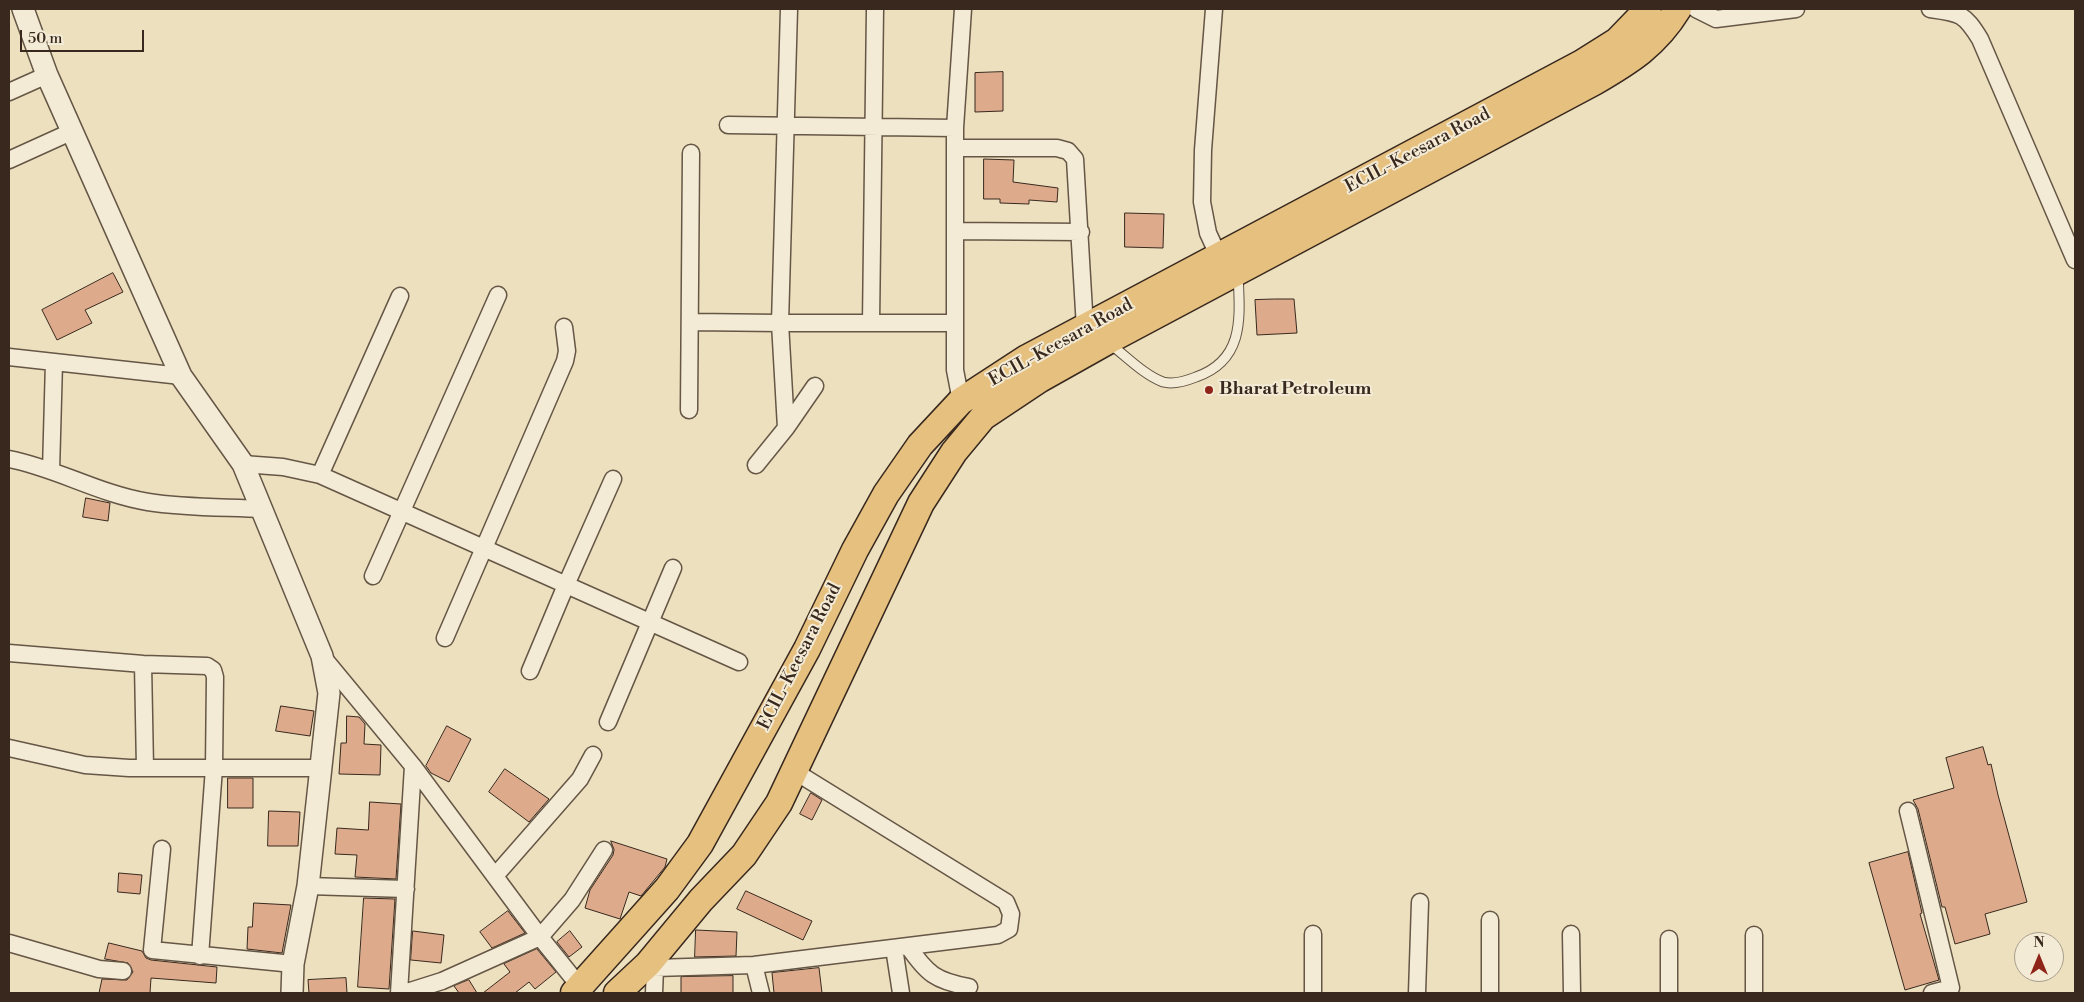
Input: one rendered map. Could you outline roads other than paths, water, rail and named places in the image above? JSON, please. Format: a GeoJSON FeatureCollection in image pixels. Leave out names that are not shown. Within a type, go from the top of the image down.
{"type":"FeatureCollection","features":[{"type":"Feature","properties":{"kind":"main road","name":"ECIL-Keesara Road"},"geometry":{"type":"LineString","coordinates":[[617,993],[652,966],[701,900],[744,855],[779,803],[921,502],[954,452],[983,417],[1040,379],[1107,342],[1229,264],[1582,63],[1617,41],[1648,9]]}},
{"type":"Feature","properties":{"kind":"main road","name":"ECIL-Keesara Road"},"geometry":{"type":"LineString","coordinates":[[578,991],[641,916],[667,889],[700,844],[807,649],[855,550],[886,494],[920,445],[961,401],[1027,358],[1085,328],[1229,264],[1634,59],[1667,26],[1678,9]]}},
{"type":"Feature","properties":{"kind":"main road"},"geometry":{"type":"LineString","coordinates":[[1085,328],[1107,342]]}},
{"type":"Feature","properties":{"kind":"street"},"geometry":{"type":"LineString","coordinates":[[23,9],[47,75],[181,376],[243,464],[322,656],[329,693],[308,886],[294,964],[292,993]]}},
{"type":"Feature","properties":{"kind":"street"},"geometry":{"type":"LineString","coordinates":[[786,428],[780,323],[789,9]]}},
{"type":"Feature","properties":{"kind":"street"},"geometry":{"type":"LineString","coordinates":[[871,323],[875,9]]}},
{"type":"Feature","properties":{"kind":"street"},"geometry":{"type":"LineString","coordinates":[[961,401],[955,370],[954,323],[955,128],[963,9]]}},
{"type":"Feature","properties":{"kind":"street"},"geometry":{"type":"LineString","coordinates":[[1214,9],[1203,150],[1202,202],[1208,233],[1229,264]]}},
{"type":"Feature","properties":{"kind":"street"},"geometry":{"type":"LineString","coordinates":[[1696,9],[1716,19],[1796,9]]}},
{"type":"Feature","properties":{"kind":"street"},"geometry":{"type":"LineString","coordinates":[[1930,9],[1951,12],[1968,18],[1980,39],[2075,260]]}},
{"type":"Feature","properties":{"kind":"street"},"geometry":{"type":"LineString","coordinates":[[9,92],[47,75]]}},
{"type":"Feature","properties":{"kind":"street"},"geometry":{"type":"LineString","coordinates":[[728,125],[955,128]]}},
{"type":"Feature","properties":{"kind":"street"},"geometry":{"type":"LineString","coordinates":[[9,160],[73,132]]}},
{"type":"Feature","properties":{"kind":"street"},"geometry":{"type":"LineString","coordinates":[[955,148],[1057,148],[1068,151],[1077,163],[1085,328]]}},
{"type":"Feature","properties":{"kind":"street"},"geometry":{"type":"LineString","coordinates":[[689,410],[691,153]]}},
{"type":"Feature","properties":{"kind":"street"},"geometry":{"type":"LineString","coordinates":[[955,231],[1081,232]]}},
{"type":"Feature","properties":{"kind":"street"},"geometry":{"type":"LineString","coordinates":[[373,576],[498,295]]}},
{"type":"Feature","properties":{"kind":"street"},"geometry":{"type":"LineString","coordinates":[[320,475],[400,296]]}},
{"type":"Feature","properties":{"kind":"street"},"geometry":{"type":"LineString","coordinates":[[691,322],[954,323]]}},
{"type":"Feature","properties":{"kind":"street"},"geometry":{"type":"LineString","coordinates":[[445,638],[482,547],[565,361],[567,351],[564,328]]}},
{"type":"Feature","properties":{"kind":"street"},"geometry":{"type":"LineString","coordinates":[[9,357],[181,376]]}},
{"type":"Feature","properties":{"kind":"street"},"geometry":{"type":"LineString","coordinates":[[51,472],[54,362]]}},
{"type":"Feature","properties":{"kind":"street"},"geometry":{"type":"LineString","coordinates":[[756,465],[786,428],[815,386]]}},
{"type":"Feature","properties":{"kind":"street"},"geometry":{"type":"LineString","coordinates":[[9,459],[30,463],[100,490],[148,502],[263,509]]}},
{"type":"Feature","properties":{"kind":"street"},"geometry":{"type":"LineString","coordinates":[[243,464],[283,467],[320,475],[650,624],[739,662]]}},
{"type":"Feature","properties":{"kind":"street"},"geometry":{"type":"LineString","coordinates":[[530,671],[613,479]]}},
{"type":"Feature","properties":{"kind":"street"},"geometry":{"type":"LineString","coordinates":[[608,722],[673,568]]}},
{"type":"Feature","properties":{"kind":"street"},"geometry":{"type":"LineString","coordinates":[[9,653],[143,664],[207,666],[213,670],[215,677],[214,768],[200,956]]}},
{"type":"Feature","properties":{"kind":"street"},"geometry":{"type":"LineString","coordinates":[[322,656],[413,766],[578,991]]}},
{"type":"Feature","properties":{"kind":"street"},"geometry":{"type":"LineString","coordinates":[[143,664],[146,768]]}},
{"type":"Feature","properties":{"kind":"street"},"geometry":{"type":"LineString","coordinates":[[9,748],[85,765],[146,768],[321,768]]}},
{"type":"Feature","properties":{"kind":"street"},"geometry":{"type":"LineString","coordinates":[[495,876],[580,779],[593,755]]}},
{"type":"Feature","properties":{"kind":"street"},"geometry":{"type":"LineString","coordinates":[[399,993],[413,766]]}},
{"type":"Feature","properties":{"kind":"street"},"geometry":{"type":"LineString","coordinates":[[654,993],[652,966],[754,965],[998,935],[1009,929],[1011,914],[1006,902],[794,771]]}},
{"type":"Feature","properties":{"kind":"street"},"geometry":{"type":"LineString","coordinates":[[1908,811],[1952,991],[1932,993]]}},
{"type":"Feature","properties":{"kind":"street"},"geometry":{"type":"LineString","coordinates":[[162,849],[152,950],[294,964]]}},
{"type":"Feature","properties":{"kind":"street"},"geometry":{"type":"LineString","coordinates":[[404,993],[442,981],[540,937],[572,900],[604,850]]}},
{"type":"Feature","properties":{"kind":"street"},"geometry":{"type":"LineString","coordinates":[[308,886],[406,889]]}},
{"type":"Feature","properties":{"kind":"street"},"geometry":{"type":"LineString","coordinates":[[1417,993],[1420,902]]}},
{"type":"Feature","properties":{"kind":"street"},"geometry":{"type":"LineString","coordinates":[[1490,920],[1490,993]]}},
{"type":"Feature","properties":{"kind":"street"},"geometry":{"type":"LineString","coordinates":[[1313,934],[1313,993]]}},
{"type":"Feature","properties":{"kind":"street"},"geometry":{"type":"LineString","coordinates":[[1571,934],[1572,993]]}},
{"type":"Feature","properties":{"kind":"street"},"geometry":{"type":"LineString","coordinates":[[1754,935],[1754,993]]}},
{"type":"Feature","properties":{"kind":"street"},"geometry":{"type":"LineString","coordinates":[[1669,939],[1669,993]]}},
{"type":"Feature","properties":{"kind":"street"},"geometry":{"type":"LineString","coordinates":[[9,943],[99,969],[123,971]]}},
{"type":"Feature","properties":{"kind":"street"},"geometry":{"type":"LineString","coordinates":[[901,947],[932,975],[946,982],[969,987]]}},
{"type":"Feature","properties":{"kind":"street"},"geometry":{"type":"LineString","coordinates":[[901,947],[901,993]]}},
{"type":"Feature","properties":{"kind":"street"},"geometry":{"type":"LineString","coordinates":[[754,965],[761,993]]}},
{"type":"Feature","properties":{"kind":"lane"},"geometry":{"type":"LineString","coordinates":[[1107,342],[1154,377],[1166,383],[1182,382],[1209,372],[1224,361],[1234,344],[1238,326],[1229,264]]}},
{"type":"Feature","properties":{"kind":"place","name":"Bharat Petroleum"},"geometry":{"type":"Point","coordinates":[1209,390]}}]}
